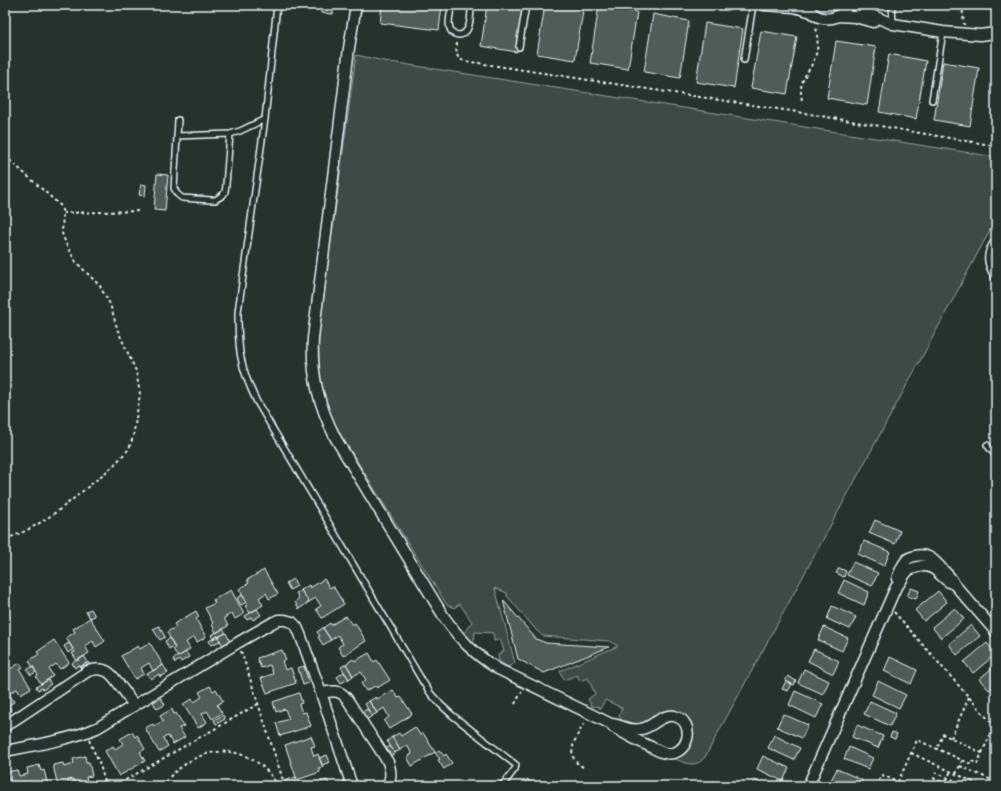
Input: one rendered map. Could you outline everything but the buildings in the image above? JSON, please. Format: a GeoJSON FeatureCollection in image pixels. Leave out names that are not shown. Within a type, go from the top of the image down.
{"type":"FeatureCollection","features":[{"type":"Feature","properties":{"kind":"street"},"geometry":{"type":"LineString","coordinates":[[356,5],[349,48],[313,338],[313,368],[315,382],[329,426],[336,440],[440,610],[455,632],[468,647],[482,659],[498,669],[611,724],[628,729],[640,730],[651,726],[665,717],[674,716],[686,725],[688,737],[684,747],[675,753],[664,753],[638,741],[613,727],[611,724]]}},
{"type":"Feature","properties":{"kind":"street"},"geometry":{"type":"LineString","coordinates":[[764,5],[799,8],[811,11],[829,19],[838,16],[855,17],[884,24],[893,24],[943,32],[980,35],[996,33]]}},
{"type":"Feature","properties":{"kind":"street"},"geometry":{"type":"LineString","coordinates":[[838,16],[848,5]]}},
{"type":"Feature","properties":{"kind":"street"},"geometry":{"type":"LineString","coordinates":[[856,5],[866,13],[893,24]]}},
{"type":"Feature","properties":{"kind":"street"},"geometry":{"type":"LineString","coordinates":[[968,34],[996,26]]}},
{"type":"Feature","properties":{"kind":"street"},"geometry":{"type":"LineString","coordinates":[[808,786],[896,587],[906,572],[923,566],[934,569],[948,582],[954,584],[996,632]]}},
{"type":"Feature","properties":{"kind":"street"},"geometry":{"type":"LineString","coordinates":[[5,751],[69,738],[104,724],[239,642],[278,620],[285,620],[292,622],[297,627],[300,634],[352,786]]}},
{"type":"Feature","properties":{"kind":"street"},"geometry":{"type":"LineString","coordinates":[[5,726],[88,671],[95,669],[102,669],[109,672],[134,706]]}},
{"type":"Feature","properties":{"kind":"street"},"geometry":{"type":"LineString","coordinates":[[321,693],[338,691],[347,699],[388,762],[391,776],[387,786]]}},
{"type":"Feature","properties":{"kind":"lane"},"geometry":{"type":"LineString","coordinates":[[277,5],[265,119],[238,312],[238,335],[241,358],[247,381],[257,402],[431,694],[452,715],[516,765],[515,769],[502,786]]}},
{"type":"Feature","properties":{"kind":"lane"},"geometry":{"type":"LineString","coordinates":[[452,5],[449,27],[454,34],[458,35],[466,32],[468,29],[471,5]]}},
{"type":"Feature","properties":{"kind":"lane"},"geometry":{"type":"LineString","coordinates":[[519,47],[526,5]]}},
{"type":"Feature","properties":{"kind":"lane"},"geometry":{"type":"LineString","coordinates":[[744,60],[753,5]]}},
{"type":"Feature","properties":{"kind":"lane"},"geometry":{"type":"LineString","coordinates":[[892,5],[893,24]]}},
{"type":"Feature","properties":{"kind":"lane"},"geometry":{"type":"LineString","coordinates":[[932,100],[943,32]]}},
{"type":"Feature","properties":{"kind":"lane"},"geometry":{"type":"LineString","coordinates":[[177,136],[230,134],[265,119]]}},
{"type":"Feature","properties":{"kind":"lane"},"geometry":{"type":"LineString","coordinates":[[178,120],[174,188],[179,197],[182,198],[215,200],[223,195],[226,186],[230,134]]}},
{"type":"Feature","properties":{"kind":"lane"},"geometry":{"type":"LineString","coordinates":[[996,239],[990,247],[988,257],[989,268],[996,279]]}},
{"type":"Feature","properties":{"kind":"lane"},"geometry":{"type":"LineString","coordinates":[[5,410],[5,417]]}},
{"type":"Feature","properties":{"kind":"lane"},"geometry":{"type":"LineString","coordinates":[[987,446],[996,456]]}},
{"type":"Feature","properties":{"kind":"path"},"geometry":{"type":"LineString","coordinates":[[892,5],[920,9],[923,9],[929,5]]}},
{"type":"Feature","properties":{"kind":"path"},"geometry":{"type":"LineString","coordinates":[[962,5],[968,34]]}},
{"type":"Feature","properties":{"kind":"path"},"geometry":{"type":"LineString","coordinates":[[802,100],[801,90],[803,78],[815,58],[818,48],[811,11]]}},
{"type":"Feature","properties":{"kind":"path"},"geometry":{"type":"LineString","coordinates":[[457,43],[457,55],[465,61],[796,112],[996,146]]}},
{"type":"Feature","properties":{"kind":"path"},"geometry":{"type":"LineString","coordinates":[[5,156],[58,203],[62,209],[62,232],[66,244],[76,262],[100,286],[110,304],[118,331],[136,371],[140,394],[134,437],[129,449],[111,468],[49,517],[24,532],[5,540]]}},
{"type":"Feature","properties":{"kind":"path"},"geometry":{"type":"LineString","coordinates":[[63,213],[142,211]]}},
{"type":"Feature","properties":{"kind":"path"},"geometry":{"type":"LineString","coordinates":[[876,786],[882,774],[898,782],[917,740],[962,761],[971,764],[972,761],[976,764],[995,727],[888,605]]}},
{"type":"Feature","properties":{"kind":"path"},"geometry":{"type":"LineString","coordinates":[[239,642],[285,786]]}},
{"type":"Feature","properties":{"kind":"path"},"geometry":{"type":"LineString","coordinates":[[515,704],[526,682]]}},
{"type":"Feature","properties":{"kind":"path"},"geometry":{"type":"LineString","coordinates":[[951,738],[969,697]]}},
{"type":"Feature","properties":{"kind":"path"},"geometry":{"type":"LineString","coordinates":[[115,786],[258,704]]}},
{"type":"Feature","properties":{"kind":"path"},"geometry":{"type":"LineString","coordinates":[[583,767],[574,760],[572,747],[589,714]]}},
{"type":"Feature","properties":{"kind":"path"},"geometry":{"type":"LineString","coordinates":[[86,732],[100,765],[106,786]]}},
{"type":"Feature","properties":{"kind":"path"},"geometry":{"type":"LineString","coordinates":[[936,749],[943,734],[982,752]]}},
{"type":"Feature","properties":{"kind":"path"},"geometry":{"type":"LineString","coordinates":[[162,786],[170,776],[185,764],[202,755],[220,751],[239,754],[258,762],[267,770],[278,786]]}},
{"type":"Feature","properties":{"kind":"path"},"geometry":{"type":"LineString","coordinates":[[911,753],[982,786]]}},
{"type":"Feature","properties":{"kind":"path"},"geometry":{"type":"LineString","coordinates":[[954,781],[962,761]]}},
{"type":"Feature","properties":{"kind":"path"},"geometry":{"type":"LineString","coordinates":[[960,766],[996,782]]}},
{"type":"Feature","properties":{"kind":"path"},"geometry":{"type":"LineString","coordinates":[[935,785],[940,774],[945,768]]}},
{"type":"Feature","properties":{"kind":"path"},"geometry":{"type":"LineString","coordinates":[[945,785],[951,771]]}},
{"type":"Feature","properties":{"kind":"path"},"geometry":{"type":"LineString","coordinates":[[936,772],[959,783],[956,786]]}},
{"type":"Feature","properties":{"kind":"path"},"geometry":{"type":"LineString","coordinates":[[933,778],[945,785],[952,786]]}},
{"type":"Feature","properties":{"kind":"path"},"geometry":{"type":"LineString","coordinates":[[967,786],[970,780]]}},
{"type":"Feature","properties":{"kind":"shaded area"},"geometry":{"type":"Polygon","coordinates":[[[356,55],[384,61],[996,157],[996,219],[705,757],[697,763],[690,764],[673,758],[685,752],[685,719],[650,720],[641,725],[629,725],[623,722],[619,716],[622,708],[605,700],[600,709],[598,706],[592,707],[588,699],[595,694],[588,678],[580,681],[577,675],[564,680],[560,671],[618,646],[609,641],[543,636],[507,596],[507,593],[495,588],[515,663],[508,667],[499,661],[498,655],[504,651],[500,639],[494,641],[493,633],[475,632],[473,642],[465,633],[472,622],[460,604],[454,608],[447,605],[339,432],[329,413],[321,383],[319,330],[356,55]]]}}]}
